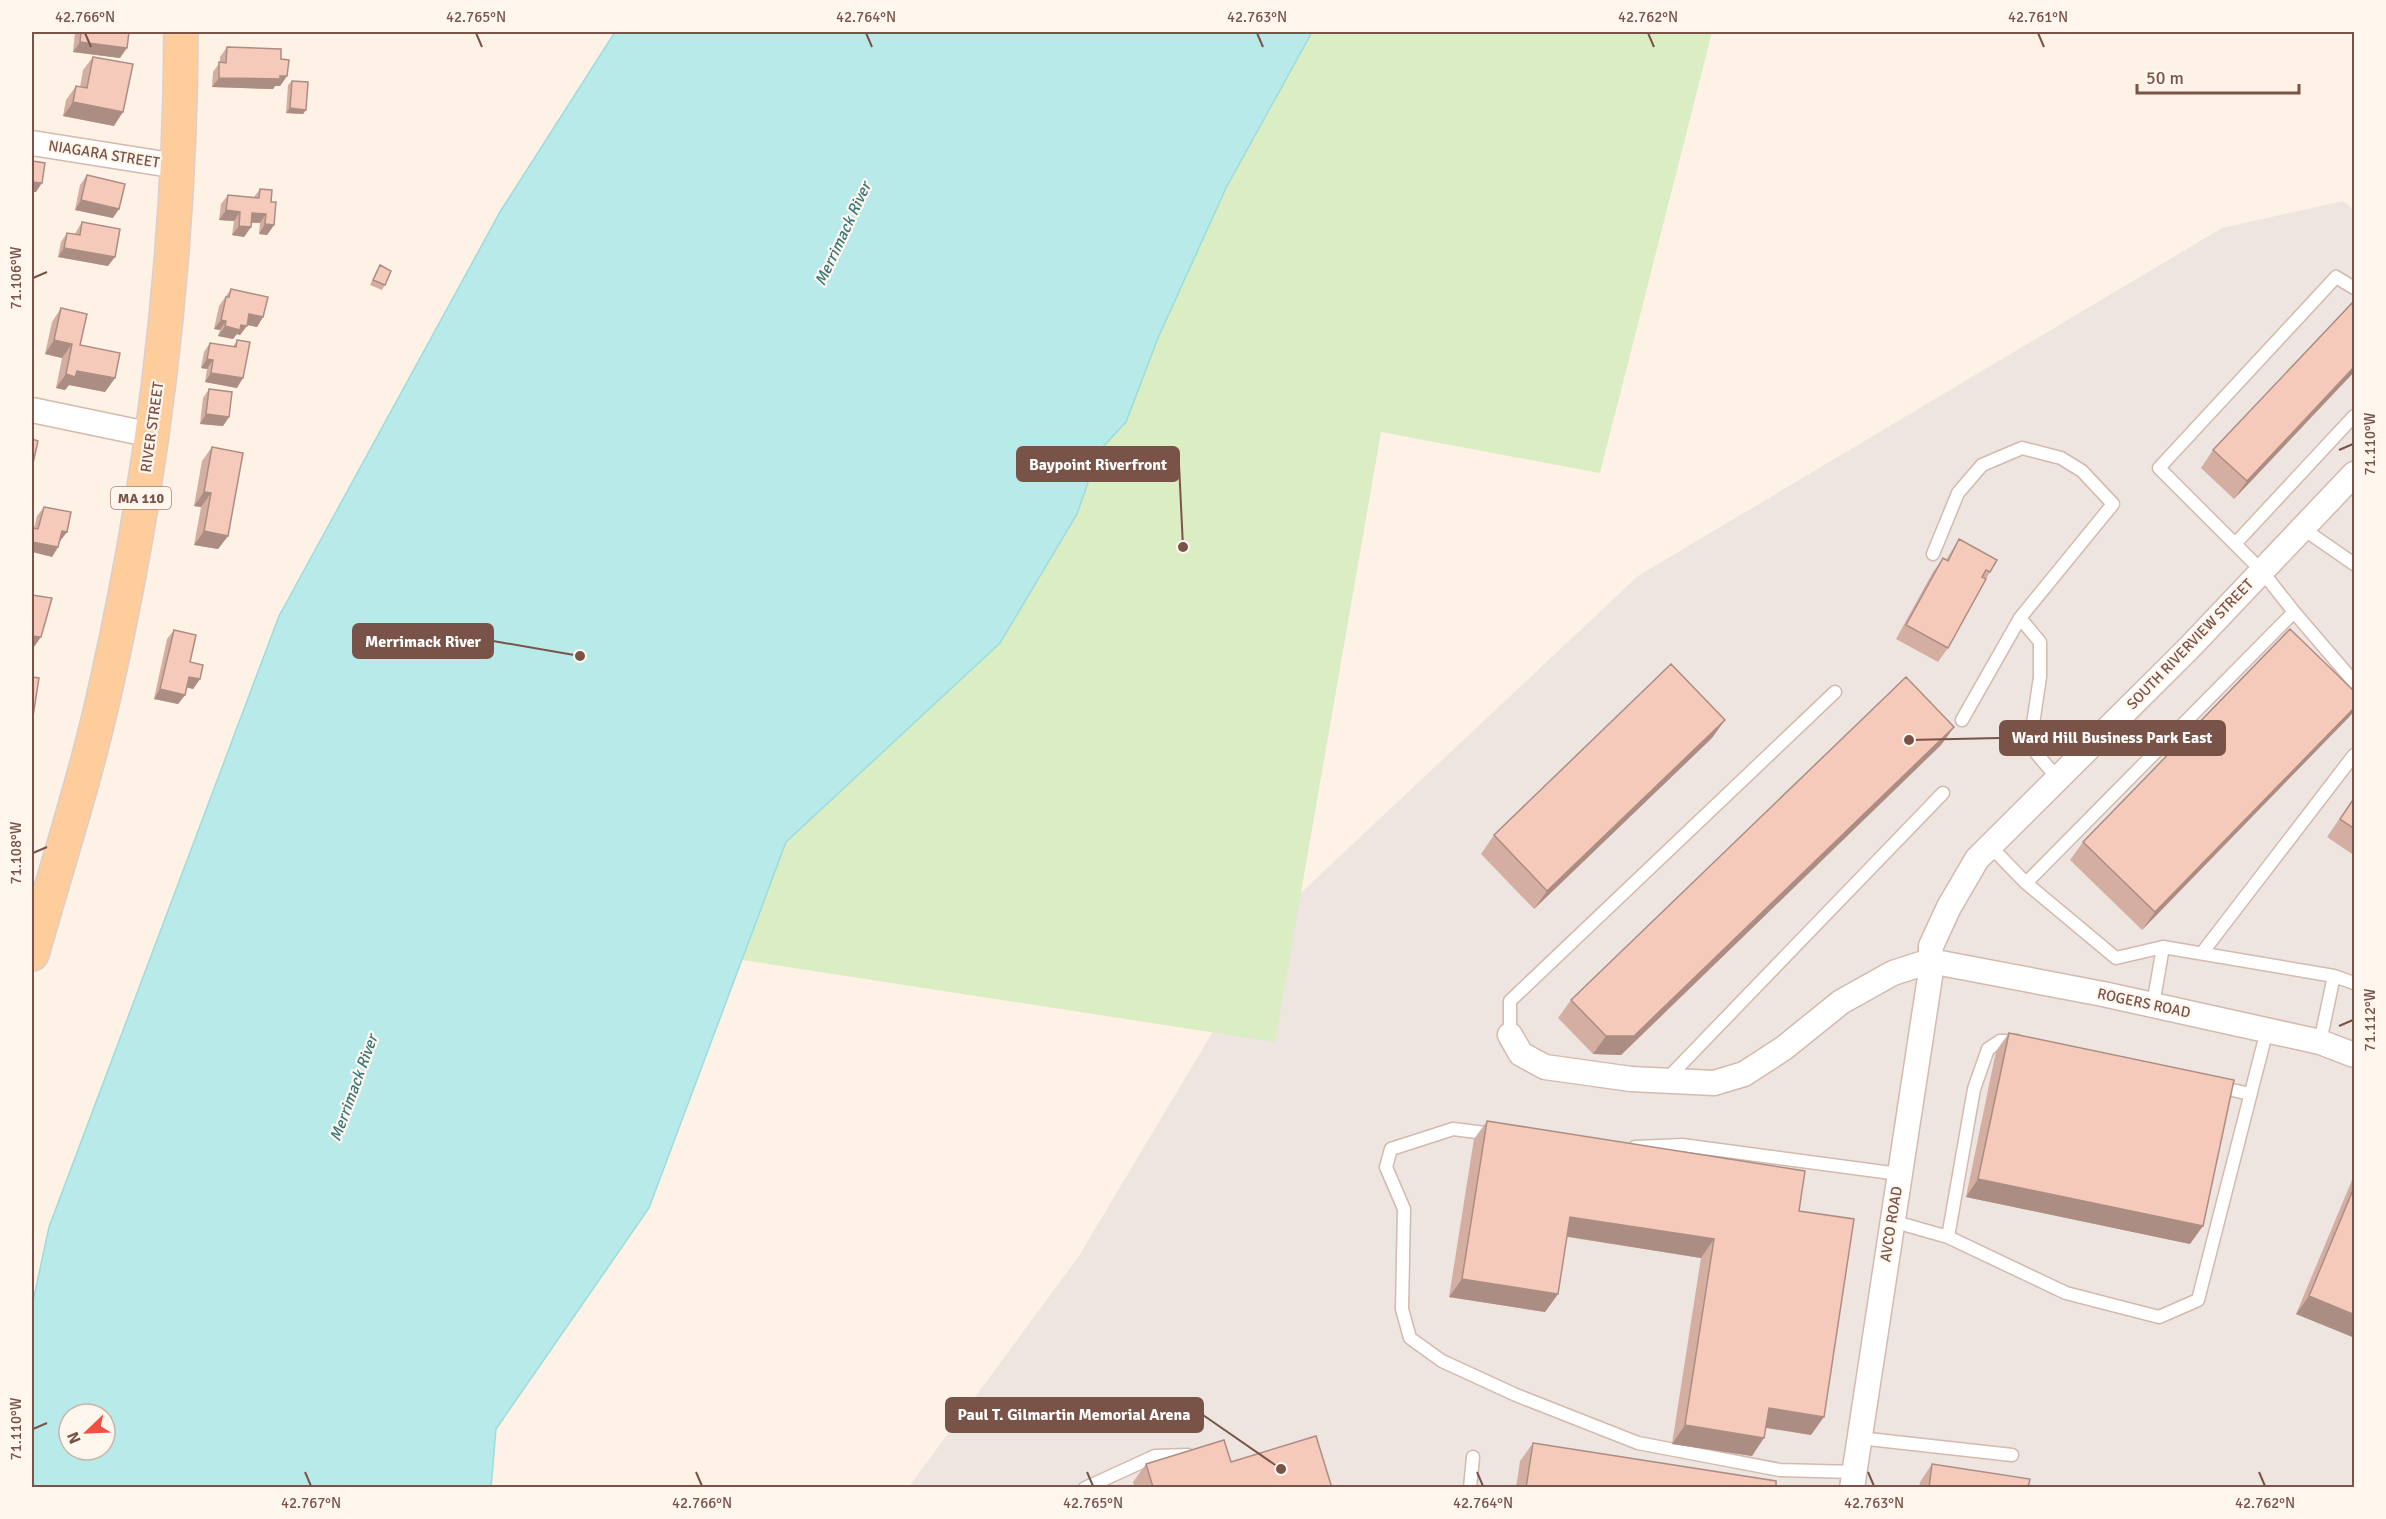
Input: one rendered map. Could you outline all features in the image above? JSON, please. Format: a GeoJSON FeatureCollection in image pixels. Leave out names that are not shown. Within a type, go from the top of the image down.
{"type":"FeatureCollection","features":[{"type":"Feature","properties":{"kind":"main road","name":"RIVER STREET"},"geometry":{"type":"LineString","coordinates":[[32,954],[74,815],[108,678],[132,557],[152,435],[166,312],[177,165],[181,32]]}},
{"type":"Feature","properties":{"kind":"street","name":"NIAGARA STREET"},"geometry":{"type":"LineString","coordinates":[[32,143],[177,165]]}},
{"type":"Feature","properties":{"kind":"street"},"geometry":{"type":"LineString","coordinates":[[32,410],[152,435]]}},
{"type":"Feature","properties":{"kind":"street","name":"SOUTH RIVERVIEW STREET"},"geometry":{"type":"LineString","coordinates":[[1930,961],[1931,946],[1949,907],[1977,859],[2190,647],[2355,474]]}},
{"type":"Feature","properties":{"kind":"street"},"geometry":{"type":"LineString","coordinates":[[1510,1035],[1521,1054],[1545,1067],[1631,1079],[1714,1083],[1744,1074],[1784,1048],[1841,1002],[1893,974],[1930,961]]}},
{"type":"Feature","properties":{"kind":"street","name":"ROGERS ROAD"},"geometry":{"type":"LineString","coordinates":[[1930,961],[2267,1030],[2320,1042],[2355,1055]]}},
{"type":"Feature","properties":{"kind":"street","name":"AVCO ROAD"},"geometry":{"type":"LineString","coordinates":[[1853,1480],[1930,961]]}},
{"type":"Feature","properties":{"kind":"lane"},"geometry":{"type":"LineString","coordinates":[[2355,288],[2336,277],[2159,468],[2261,570],[2355,682]]}},
{"type":"Feature","properties":{"kind":"lane"},"geometry":{"type":"LineString","coordinates":[[2235,544],[2355,416]]}},
{"type":"Feature","properties":{"kind":"lane"},"geometry":{"type":"LineString","coordinates":[[1933,554],[1958,493],[1982,465],[2022,448],[2061,458],[2082,471],[2113,504],[2020,618],[1962,720]]}},
{"type":"Feature","properties":{"kind":"lane"},"geometry":{"type":"LineString","coordinates":[[2302,528],[2355,564]]}},
{"type":"Feature","properties":{"kind":"lane"},"geometry":{"type":"LineString","coordinates":[[2026,883],[2294,612]]}},
{"type":"Feature","properties":{"kind":"lane"},"geometry":{"type":"LineString","coordinates":[[2020,618],[2040,642],[2040,677],[2032,724],[2037,754],[2058,779]]}},
{"type":"Feature","properties":{"kind":"lane"},"geometry":{"type":"LineString","coordinates":[[1510,1035],[1510,1001],[1835,692]]}},
{"type":"Feature","properties":{"kind":"lane"},"geometry":{"type":"LineString","coordinates":[[2202,953],[2355,755]]}},
{"type":"Feature","properties":{"kind":"lane"},"geometry":{"type":"LineString","coordinates":[[1665,1081],[1943,793]]}},
{"type":"Feature","properties":{"kind":"lane"},"geometry":{"type":"LineString","coordinates":[[1990,846],[2026,883],[2116,958],[2163,947],[2334,976],[2355,982]]}},
{"type":"Feature","properties":{"kind":"lane"},"geometry":{"type":"LineString","coordinates":[[2153,1005],[2163,947]]}},
{"type":"Feature","properties":{"kind":"lane"},"geometry":{"type":"LineString","coordinates":[[2320,1042],[2334,976]]}},
{"type":"Feature","properties":{"kind":"lane"},"geometry":{"type":"LineString","coordinates":[[1892,1221],[1948,1237],[2066,1293],[2159,1317],[2198,1300],[2267,1030]]}},
{"type":"Feature","properties":{"kind":"lane"},"geometry":{"type":"LineString","coordinates":[[1948,1237],[1974,1089],[1988,1049],[2000,1041],[2027,1043]]}},
{"type":"Feature","properties":{"kind":"lane"},"geometry":{"type":"LineString","coordinates":[[2206,1084],[2250,1094]]}},
{"type":"Feature","properties":{"kind":"lane"},"geometry":{"type":"LineString","coordinates":[[1505,1135],[1453,1129],[1391,1149],[1386,1167],[1404,1209],[1402,1309],[1410,1338],[1442,1361],[1516,1395],[1638,1443],[1780,1470],[1853,1480]]}},
{"type":"Feature","properties":{"kind":"lane"},"geometry":{"type":"LineString","coordinates":[[1626,1148],[1682,1145],[1899,1174]]}},
{"type":"Feature","properties":{"kind":"lane"},"geometry":{"type":"LineString","coordinates":[[1859,1438],[2012,1455]]}},
{"type":"Feature","properties":{"kind":"lane"},"geometry":{"type":"LineString","coordinates":[[1085,1488],[1155,1456],[1198,1454]]}},
{"type":"Feature","properties":{"kind":"lane"},"geometry":{"type":"LineString","coordinates":[[1470,1488],[1473,1457]]}},
{"type":"Feature","properties":{"kind":"shaded area"},"geometry":{"type":"Polygon","coordinates":[[[2343,201],[2354,210],[2354,1487],[908,1488],[1079,1256],[1289,904],[1638,576],[2222,228],[2343,201]]]}},
{"type":"Feature","properties":{"kind":"green space"},"geometry":{"type":"Polygon","coordinates":[[[1292,32],[1712,32],[1600,473],[1381,432],[1275,1042],[717,956],[764,823],[1292,32]]]}},
{"type":"Feature","properties":{"kind":"water"},"geometry":{"type":"Polygon","coordinates":[[[615,32],[1312,32],[1226,188],[1158,338],[1126,422],[1099,451],[1077,514],[1000,643],[786,842],[649,1208],[496,1429],[491,1487],[32,1487],[32,1306],[49,1227],[279,616],[500,212],[615,32]]]}},
{"type":"Feature","properties":{"kind":"building"},"geometry":{"type":"Polygon","coordinates":[[[81,32],[129,32],[127,48],[80,42],[81,32]]]}},
{"type":"Feature","properties":{"kind":"building"},"geometry":{"type":"Polygon","coordinates":[[[227,47],[281,49],[281,59],[289,60],[287,76],[280,76],[280,79],[219,78],[219,62],[226,63],[227,47]]]}},
{"type":"Feature","properties":{"kind":"building"},"geometry":{"type":"Polygon","coordinates":[[[93,57],[133,64],[123,112],[73,102],[76,86],[87,88],[93,57]]]}},
{"type":"Feature","properties":{"kind":"building"},"geometry":{"type":"Polygon","coordinates":[[[292,81],[308,82],[306,110],[290,108],[292,81]]]}},
{"type":"Feature","properties":{"kind":"building"},"geometry":{"type":"Polygon","coordinates":[[[32,161],[45,163],[42,183],[32,182],[32,161]]]}},
{"type":"Feature","properties":{"kind":"building"},"geometry":{"type":"Polygon","coordinates":[[[87,175],[125,184],[119,209],[81,200],[87,175]]]}},
{"type":"Feature","properties":{"kind":"building"},"geometry":{"type":"Polygon","coordinates":[[[260,189],[272,190],[271,202],[276,202],[274,225],[265,224],[266,214],[252,213],[251,227],[239,226],[240,212],[226,210],[228,195],[259,198],[260,189]]]}},
{"type":"Feature","properties":{"kind":"building"},"geometry":{"type":"Polygon","coordinates":[[[82,222],[120,229],[115,257],[64,248],[67,233],[80,235],[82,222]]]}},
{"type":"Feature","properties":{"kind":"building"},"geometry":{"type":"Polygon","coordinates":[[[380,265],[391,271],[385,285],[373,280],[380,265]]]}},
{"type":"Feature","properties":{"kind":"building"},"geometry":{"type":"Polygon","coordinates":[[[231,289],[268,297],[263,317],[249,314],[247,326],[241,325],[240,330],[225,326],[226,321],[221,320],[226,297],[229,297],[231,289]]]}},
{"type":"Feature","properties":{"kind":"building"},"geometry":{"type":"Polygon","coordinates":[[[2355,300],[2355,366],[2247,481],[2213,450],[2355,300]]]}},
{"type":"Feature","properties":{"kind":"building"},"geometry":{"type":"Polygon","coordinates":[[[61,308],[87,314],[80,345],[120,353],[115,378],[77,371],[75,377],[66,374],[72,344],[54,340],[61,308]]]}},
{"type":"Feature","properties":{"kind":"building"},"geometry":{"type":"Polygon","coordinates":[[[237,340],[250,342],[243,378],[211,373],[213,360],[207,359],[210,343],[236,347],[237,340]]]}},
{"type":"Feature","properties":{"kind":"building"},"geometry":{"type":"Polygon","coordinates":[[[209,389],[232,392],[229,417],[206,414],[209,389]]]}},
{"type":"Feature","properties":{"kind":"building"},"geometry":{"type":"Polygon","coordinates":[[[32,439],[38,441],[32,468],[32,439]]]}},
{"type":"Feature","properties":{"kind":"building"},"geometry":{"type":"Polygon","coordinates":[[[212,447],[243,453],[228,536],[204,531],[211,493],[204,492],[212,447]]]}},
{"type":"Feature","properties":{"kind":"building"},"geometry":{"type":"Polygon","coordinates":[[[44,507],[71,512],[67,532],[62,531],[58,547],[32,542],[32,528],[38,529],[44,507]]]}},
{"type":"Feature","properties":{"kind":"building"},"geometry":{"type":"Polygon","coordinates":[[[1959,539],[1997,560],[1990,572],[1986,570],[1982,577],[1986,579],[1948,648],[1906,625],[1943,558],[1948,561],[1959,539]]]}},
{"type":"Feature","properties":{"kind":"building"},"geometry":{"type":"Polygon","coordinates":[[[32,595],[52,598],[41,637],[32,636],[32,595]]]}},
{"type":"Feature","properties":{"kind":"building"},"geometry":{"type":"Polygon","coordinates":[[[2290,629],[2355,692],[2355,707],[2155,912],[2083,842],[2290,629]]]}},
{"type":"Feature","properties":{"kind":"building"},"geometry":{"type":"Polygon","coordinates":[[[174,630],[196,635],[190,662],[203,665],[200,679],[189,677],[185,695],[160,689],[174,630]]]}},
{"type":"Feature","properties":{"kind":"building"},"geometry":{"type":"Polygon","coordinates":[[[1671,664],[1725,720],[1547,891],[1494,835],[1671,664]]]}},
{"type":"Feature","properties":{"kind":"building"},"geometry":{"type":"Polygon","coordinates":[[[32,677],[39,678],[33,716],[32,716],[32,677]]]}},
{"type":"Feature","properties":{"kind":"building"},"geometry":{"type":"Polygon","coordinates":[[[1906,677],[1954,727],[1634,1036],[1606,1036],[1571,1000],[1906,677]]]}},
{"type":"Feature","properties":{"kind":"building"},"geometry":{"type":"Polygon","coordinates":[[[2355,797],[2355,829],[2340,819],[2355,797]]]}},
{"type":"Feature","properties":{"kind":"building"},"geometry":{"type":"Polygon","coordinates":[[[2009,1033],[2234,1080],[2203,1226],[1978,1179],[2009,1033]]]}},
{"type":"Feature","properties":{"kind":"building"},"geometry":{"type":"Polygon","coordinates":[[[1487,1121],[1805,1171],[1799,1211],[1854,1219],[1824,1417],[1769,1408],[1764,1438],[1685,1425],[1714,1239],[1570,1217],[1558,1294],[1462,1279],[1487,1121]]]}},
{"type":"Feature","properties":{"kind":"building"},"geometry":{"type":"Polygon","coordinates":[[[2355,1185],[2355,1315],[2309,1296],[2355,1185]]]}},
{"type":"Feature","properties":{"kind":"building"},"geometry":{"type":"Polygon","coordinates":[[[1316,1436],[1332,1488],[1150,1488],[1153,1487],[1146,1464],[1224,1440],[1231,1462],[1316,1436]]]}},
{"type":"Feature","properties":{"kind":"building"},"geometry":{"type":"Polygon","coordinates":[[[1533,1443],[1776,1481],[1776,1488],[1526,1488],[1533,1443]]]}},
{"type":"Feature","properties":{"kind":"building"},"geometry":{"type":"Polygon","coordinates":[[[1932,1464],[2030,1479],[2028,1488],[1929,1488],[1932,1464]]]}},
{"type":"Feature","properties":{"kind":"place","name":"Baypoint Riverfront"},"geometry":{"type":"Point","coordinates":[1183,547]}},
{"type":"Feature","properties":{"kind":"place","name":"Merrimack River"},"geometry":{"type":"Point","coordinates":[580,656]}},
{"type":"Feature","properties":{"kind":"place","name":"Ward Hill Business Park East"},"geometry":{"type":"Point","coordinates":[1909,740]}},
{"type":"Feature","properties":{"kind":"place","name":"Paul T. Gilmartin Memorial Arena"},"geometry":{"type":"Point","coordinates":[1281,1469]}}]}
